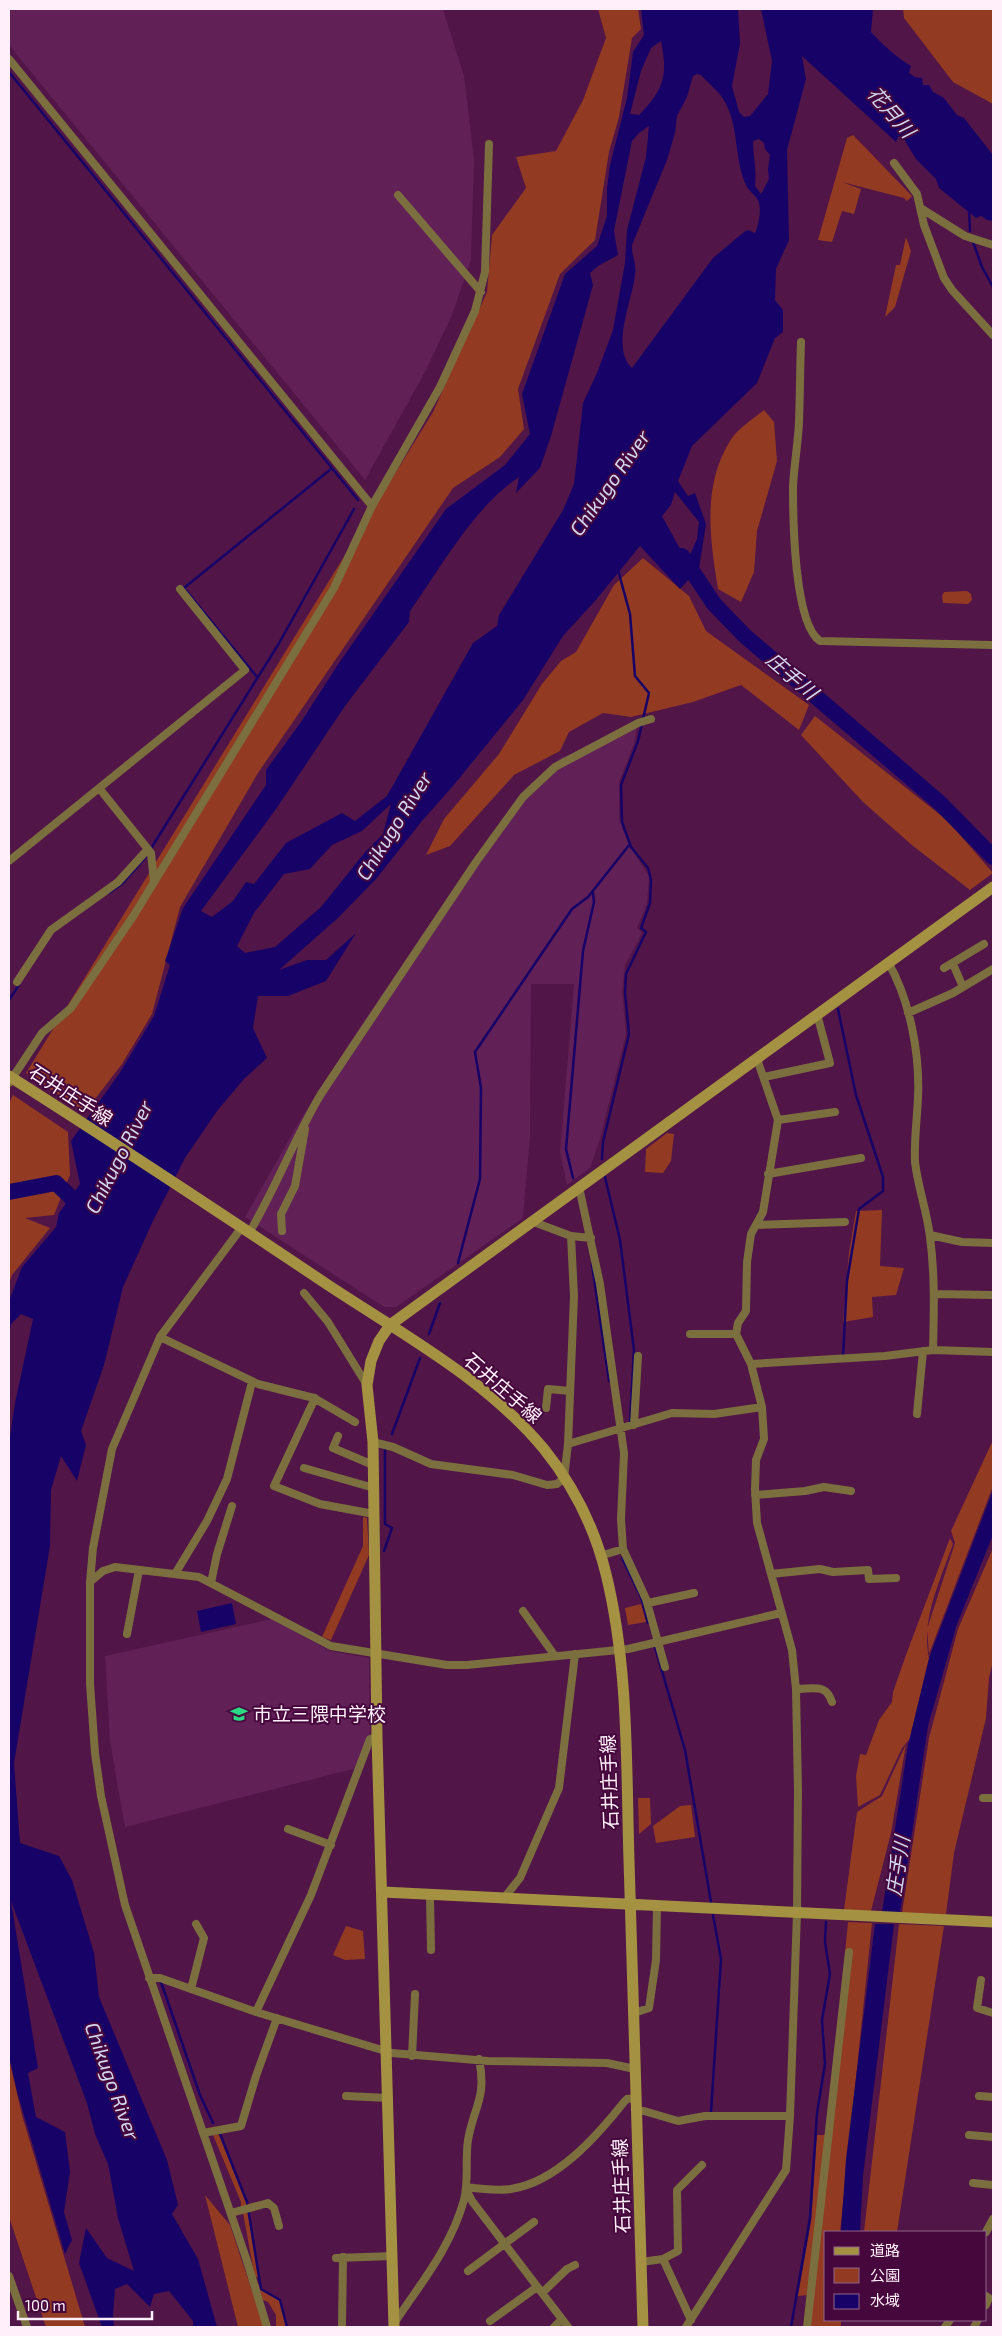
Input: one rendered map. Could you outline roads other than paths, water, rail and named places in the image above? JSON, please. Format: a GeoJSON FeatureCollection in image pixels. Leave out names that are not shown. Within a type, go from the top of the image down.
{"type":"FeatureCollection","features":[{"type":"Feature","properties":{"kind":"street"},"geometry":{"type":"LineString","coordinates":[[9,59],[372,506]]}},
{"type":"Feature","properties":{"kind":"street"},"geometry":{"type":"LineString","coordinates":[[10,1079],[42,1034],[71,1008],[154,882],[334,588],[372,506],[440,387],[475,311],[481,292],[485,272],[489,144]]}},
{"type":"Feature","properties":{"kind":"street"},"geometry":{"type":"LineString","coordinates":[[894,163],[917,194],[922,209],[924,225],[944,278],[952,290],[993,335]]}},
{"type":"Feature","properties":{"kind":"street"},"geometry":{"type":"LineString","coordinates":[[398,195],[481,292]]}},
{"type":"Feature","properties":{"kind":"street"},"geometry":{"type":"LineString","coordinates":[[922,209],[965,236],[993,245]]}},
{"type":"Feature","properties":{"kind":"street"},"geometry":{"type":"LineString","coordinates":[[801,342],[799,423],[793,486],[796,557],[799,588],[808,624],[814,637],[820,641],[993,645]]}},
{"type":"Feature","properties":{"kind":"street"},"geometry":{"type":"LineString","coordinates":[[9,861],[245,670],[180,589]]}},
{"type":"Feature","properties":{"kind":"street"},"geometry":{"type":"LineString","coordinates":[[267,2327],[231,2213],[125,1905],[101,1796],[95,1753],[90,1684],[90,1582],[93,1548],[112,1450],[160,1337],[241,1227],[274,1189],[307,1117],[416,951],[523,797],[555,767],[638,723],[651,719]]}},
{"type":"Feature","properties":{"kind":"street"},"geometry":{"type":"LineString","coordinates":[[99,788],[150,851],[154,882]]}},
{"type":"Feature","properties":{"kind":"street"},"geometry":{"type":"LineString","coordinates":[[17,982],[51,930],[118,882],[150,851]]}},
{"type":"Feature","properties":{"kind":"street"},"geometry":{"type":"LineString","coordinates":[[393,2326],[388,2051],[377,1737],[374,1465],[367,1385],[371,1360],[379,1341],[390,1325],[993,887]]}},
{"type":"Feature","properties":{"kind":"street"},"geometry":{"type":"LineString","coordinates":[[944,968],[984,944]]}},
{"type":"Feature","properties":{"kind":"street"},"geometry":{"type":"LineString","coordinates":[[888,962],[899,981],[908,1013],[917,1068],[918,1096],[915,1155],[917,1181],[930,1235],[935,1294],[933,1350]]}},
{"type":"Feature","properties":{"kind":"street"},"geometry":{"type":"LineString","coordinates":[[952,964],[963,987]]}},
{"type":"Feature","properties":{"kind":"street"},"geometry":{"type":"LineString","coordinates":[[908,1013],[963,987],[993,969]]}},
{"type":"Feature","properties":{"kind":"street"},"geometry":{"type":"LineString","coordinates":[[764,1077],[830,1063],[817,1014]]}},
{"type":"Feature","properties":{"kind":"street"},"geometry":{"type":"LineString","coordinates":[[688,2324],[786,2170],[790,2116],[797,1912],[796,1689],[792,1650],[757,1523],[755,1495],[756,1460],[764,1439],[762,1407],[751,1364],[736,1334],[738,1323],[746,1311],[747,1262],[751,1234],[762,1212],[778,1120],[757,1059]]}},
{"type":"Feature","properties":{"kind":"street","name":"石井庄手線"},"geometry":{"type":"LineString","coordinates":[[10,1079],[22,1084],[450,1364],[522,1426],[544,1450],[564,1478],[586,1518],[600,1556],[613,1605],[620,1650],[631,1904],[643,2327]]}},
{"type":"Feature","properties":{"kind":"street"},"geometry":{"type":"LineString","coordinates":[[778,1120],[835,1112]]}},
{"type":"Feature","properties":{"kind":"street"},"geometry":{"type":"LineString","coordinates":[[282,1231],[281,1214],[295,1186],[307,1117]]}},
{"type":"Feature","properties":{"kind":"street"},"geometry":{"type":"LineString","coordinates":[[768,1174],[861,1158]]}},
{"type":"Feature","properties":{"kind":"street"},"geometry":{"type":"LineString","coordinates":[[579,1187],[588,1238],[602,1293],[624,1453],[621,1519],[623,1549],[648,1603],[665,1667]]}},
{"type":"Feature","properties":{"kind":"street"},"geometry":{"type":"LineString","coordinates":[[531,1221],[572,1236],[588,1238]]}},
{"type":"Feature","properties":{"kind":"street"},"geometry":{"type":"LineString","coordinates":[[756,1225],[845,1222]]}},
{"type":"Feature","properties":{"kind":"street"},"geometry":{"type":"LineString","coordinates":[[930,1235],[962,1242],[993,1243]]}},
{"type":"Feature","properties":{"kind":"street"},"geometry":{"type":"LineString","coordinates":[[373,1442],[393,1447],[431,1464],[513,1475],[547,1485],[557,1484],[564,1478],[568,1444],[574,1296],[572,1236]]}},
{"type":"Feature","properties":{"kind":"street"},"geometry":{"type":"LineString","coordinates":[[304,1294],[328,1322],[367,1385]]}},
{"type":"Feature","properties":{"kind":"street"},"geometry":{"type":"LineString","coordinates":[[935,1294],[993,1295]]}},
{"type":"Feature","properties":{"kind":"street"},"geometry":{"type":"LineString","coordinates":[[690,1334],[736,1334]]}},
{"type":"Feature","properties":{"kind":"street"},"geometry":{"type":"LineString","coordinates":[[160,1337],[252,1382],[315,1398],[355,1422]]}},
{"type":"Feature","properties":{"kind":"street"},"geometry":{"type":"LineString","coordinates":[[751,1364],[877,1357],[933,1350],[993,1352]]}},
{"type":"Feature","properties":{"kind":"street"},"geometry":{"type":"LineString","coordinates":[[917,1414],[923,1351]]}},
{"type":"Feature","properties":{"kind":"street"},"geometry":{"type":"LineString","coordinates":[[634,1425],[638,1356]]}},
{"type":"Feature","properties":{"kind":"street"},"geometry":{"type":"LineString","coordinates":[[175,1574],[207,1521],[227,1480],[252,1382]]}},
{"type":"Feature","properties":{"kind":"street"},"geometry":{"type":"LineString","coordinates":[[546,1408],[548,1389],[570,1391]]}},
{"type":"Feature","properties":{"kind":"street"},"geometry":{"type":"LineString","coordinates":[[315,1398],[274,1486],[320,1504],[374,1514]]}},
{"type":"Feature","properties":{"kind":"street"},"geometry":{"type":"LineString","coordinates":[[568,1444],[672,1413],[714,1414],[762,1407]]}},
{"type":"Feature","properties":{"kind":"street"},"geometry":{"type":"LineString","coordinates":[[338,1436],[333,1448],[374,1465]]}},
{"type":"Feature","properties":{"kind":"street"},"geometry":{"type":"LineString","coordinates":[[304,1468],[374,1488]]}},
{"type":"Feature","properties":{"kind":"street"},"geometry":{"type":"LineString","coordinates":[[755,1495],[805,1491],[824,1487],[851,1491]]}},
{"type":"Feature","properties":{"kind":"street"},"geometry":{"type":"LineString","coordinates":[[211,1583],[217,1554],[232,1506]]}},
{"type":"Feature","properties":{"kind":"street"},"geometry":{"type":"LineString","coordinates":[[600,1556],[623,1549]]}},
{"type":"Feature","properties":{"kind":"street"},"geometry":{"type":"LineString","coordinates":[[90,1582],[103,1571],[115,1567],[199,1577],[331,1646],[447,1664],[467,1665],[620,1650],[781,1613]]}},
{"type":"Feature","properties":{"kind":"street"},"geometry":{"type":"LineString","coordinates":[[771,1574],[820,1569],[832,1572],[868,1570],[869,1578],[896,1578]]}},
{"type":"Feature","properties":{"kind":"street"},"geometry":{"type":"LineString","coordinates":[[127,1634],[139,1570]]}},
{"type":"Feature","properties":{"kind":"street"},"geometry":{"type":"LineString","coordinates":[[648,1603],[694,1592]]}},
{"type":"Feature","properties":{"kind":"street"},"geometry":{"type":"LineString","coordinates":[[523,1611],[555,1656]]}},
{"type":"Feature","properties":{"kind":"street"},"geometry":{"type":"LineString","coordinates":[[504,1898],[520,1878],[559,1788],[575,1654]]}},
{"type":"Feature","properties":{"kind":"street"},"geometry":{"type":"LineString","coordinates":[[796,1689],[824,1689],[828,1692],[832,1702]]}},
{"type":"Feature","properties":{"kind":"street"},"geometry":{"type":"LineString","coordinates":[[256,2012],[308,1903],[370,1739],[377,1737]]}},
{"type":"Feature","properties":{"kind":"street"},"geometry":{"type":"LineString","coordinates":[[983,1798],[993,1798]]}},
{"type":"Feature","properties":{"kind":"street"},"geometry":{"type":"LineString","coordinates":[[288,1829],[331,1845]]}},
{"type":"Feature","properties":{"kind":"street"},"geometry":{"type":"LineString","coordinates":[[383,1892],[993,1922]]}},
{"type":"Feature","properties":{"kind":"street"},"geometry":{"type":"LineString","coordinates":[[430,1895],[431,1950]]}},
{"type":"Feature","properties":{"kind":"street"},"geometry":{"type":"LineString","coordinates":[[634,2013],[649,2008],[656,1960],[658,1905]]}},
{"type":"Feature","properties":{"kind":"street"},"geometry":{"type":"LineString","coordinates":[[191,1989],[204,1938],[196,1924]]}},
{"type":"Feature","properties":{"kind":"street"},"geometry":{"type":"LineString","coordinates":[[807,2327],[849,1952]]}},
{"type":"Feature","properties":{"kind":"street"},"geometry":{"type":"LineString","coordinates":[[149,1978],[160,1978],[256,2012],[388,2051],[412,2056],[488,2061],[607,2063],[635,2069]]}},
{"type":"Feature","properties":{"kind":"street"},"geometry":{"type":"LineString","coordinates":[[981,1980],[977,2008],[993,2014]]}},
{"type":"Feature","properties":{"kind":"street"},"geometry":{"type":"LineString","coordinates":[[412,2056],[415,1994]]}},
{"type":"Feature","properties":{"kind":"street"},"geometry":{"type":"LineString","coordinates":[[203,2134],[241,2126],[256,2076],[277,2018]]}},
{"type":"Feature","properties":{"kind":"street"},"geometry":{"type":"LineString","coordinates":[[393,2326],[448,2244],[464,2200],[468,2139],[480,2102],[483,2078],[479,2059]]}},
{"type":"Feature","properties":{"kind":"street"},"geometry":{"type":"LineString","coordinates":[[346,2096],[389,2098]]}},
{"type":"Feature","properties":{"kind":"street"},"geometry":{"type":"LineString","coordinates":[[978,2096],[993,2097]]}},
{"type":"Feature","properties":{"kind":"street"},"geometry":{"type":"LineString","coordinates":[[466,2187],[494,2190],[513,2189],[544,2178],[592,2140],[627,2098],[636,2098]]}},
{"type":"Feature","properties":{"kind":"street"},"geometry":{"type":"LineString","coordinates":[[636,2111],[644,2110],[678,2121],[705,2116],[790,2116]]}},
{"type":"Feature","properties":{"kind":"street"},"geometry":{"type":"LineString","coordinates":[[969,2135],[993,2137]]}},
{"type":"Feature","properties":{"kind":"street"},"geometry":{"type":"LineString","coordinates":[[641,2262],[663,2259],[678,2250],[677,2190],[702,2165]]}},
{"type":"Feature","properties":{"kind":"street"},"geometry":{"type":"LineString","coordinates":[[973,2182],[993,2185]]}},
{"type":"Feature","properties":{"kind":"street"},"geometry":{"type":"LineString","coordinates":[[466,2187],[472,2201],[568,2327]]}},
{"type":"Feature","properties":{"kind":"street"},"geometry":{"type":"LineString","coordinates":[[231,2213],[268,2203],[274,2208],[278,2226]]}},
{"type":"Feature","properties":{"kind":"street"},"geometry":{"type":"LineString","coordinates":[[987,2231],[993,2219]]}},
{"type":"Feature","properties":{"kind":"street"},"geometry":{"type":"LineString","coordinates":[[468,2271],[534,2222]]}},
{"type":"Feature","properties":{"kind":"street"},"geometry":{"type":"LineString","coordinates":[[342,2325],[339,2258],[393,2256]]}},
{"type":"Feature","properties":{"kind":"street"},"geometry":{"type":"LineString","coordinates":[[663,2259],[688,2324]]}},
{"type":"Feature","properties":{"kind":"street"},"geometry":{"type":"LineString","coordinates":[[490,2321],[540,2290],[575,2265]]}},
{"type":"Feature","properties":{"kind":"street"},"geometry":{"type":"LineString","coordinates":[[9,2276],[27,2327]]}},
{"type":"Feature","properties":{"kind":"street"},"geometry":{"type":"LineString","coordinates":[[554,2327],[562,2319]]}},
{"type":"Feature","properties":{"kind":"water"},"geometry":{"type":"Polygon","coordinates":[[[641,9],[738,9],[740,44],[732,86],[739,112],[744,117],[750,116],[768,94],[772,61],[761,9],[873,9],[871,32],[900,59],[911,66],[909,73],[915,77],[922,78],[923,85],[929,85],[933,92],[944,98],[957,115],[964,118],[993,155],[993,221],[981,216],[976,218],[939,188],[936,179],[916,159],[902,136],[898,137],[896,142],[802,56],[806,79],[787,150],[789,240],[776,269],[775,300],[783,310],[783,332],[775,338],[757,383],[692,446],[678,481],[688,496],[695,493],[706,524],[699,568],[680,589],[640,546],[595,601],[563,636],[523,700],[376,879],[338,918],[279,970],[307,960],[326,960],[356,933],[326,981],[288,996],[258,996],[253,1028],[267,1058],[244,1079],[217,1111],[185,1158],[153,1221],[123,1287],[104,1365],[81,1431],[86,1445],[77,1481],[61,1456],[51,1490],[50,1546],[14,1763],[20,1843],[59,1856],[72,1880],[94,1953],[99,1997],[167,2160],[178,2205],[172,2214],[198,2259],[217,2327],[193,2327],[193,2321],[169,2291],[154,2294],[150,2307],[127,2284],[115,2289],[114,2327],[102,2327],[79,2263],[86,2228],[107,2258],[134,2271],[118,2218],[108,2164],[95,2134],[87,2103],[11,1901],[38,2068],[28,2073],[36,2117],[65,2132],[70,2172],[64,2212],[72,2240],[65,2254],[18,2095],[9,2056],[9,1444],[15,1403],[33,1319],[21,1314],[11,1324],[9,1335],[9,1301],[22,1267],[56,1227],[59,1213],[80,1184],[71,1141],[119,1074],[154,1016],[170,965],[165,961],[183,908],[266,785],[266,770],[301,722],[337,666],[446,509],[505,465],[530,434],[522,394],[565,274],[597,246],[607,216],[607,188],[610,165],[627,98],[633,52],[644,35],[641,9]],[[661,41],[651,48],[641,71],[630,114],[639,115],[654,97],[662,81],[664,64],[661,41]],[[697,74],[693,76],[687,97],[677,116],[675,133],[667,160],[632,245],[635,275],[624,323],[623,348],[626,359],[632,368],[713,258],[744,232],[748,230],[755,233],[759,222],[759,203],[747,187],[742,175],[733,123],[724,100],[701,75],[697,74]],[[649,126],[632,141],[614,231],[618,255],[598,266],[590,273],[593,285],[551,436],[540,468],[516,493],[519,477],[487,504],[459,539],[410,611],[409,622],[345,706],[276,809],[201,911],[212,917],[233,901],[246,882],[254,884],[286,843],[342,813],[355,821],[387,796],[473,643],[497,626],[499,615],[563,510],[574,484],[583,403],[597,373],[613,330],[625,263],[627,230],[646,157],[649,126]],[[759,139],[753,141],[755,186],[761,194],[769,179],[770,155],[765,149],[764,143],[759,139]],[[675,492],[671,505],[662,516],[679,547],[689,557],[697,539],[699,522],[675,492]],[[391,804],[362,831],[332,845],[310,869],[284,874],[254,913],[237,946],[245,953],[275,947],[321,907],[366,851],[383,834],[391,804]]]}},
{"type":"Feature","properties":{"kind":"water"},"geometry":{"type":"Polygon","coordinates":[[[993,1490],[993,1535],[957,1624],[928,1726],[900,1913],[882,1912],[908,1745],[929,1658],[993,1490]]]}},
{"type":"Feature","properties":{"kind":"water"},"geometry":{"type":"Polygon","coordinates":[[[232,1603],[236,1624],[201,1632],[197,1611],[232,1603]]]}},
{"type":"Feature","properties":{"kind":"water"},"geometry":{"type":"Polygon","coordinates":[[[875,1924],[894,1924],[863,2176],[860,2231],[841,2231],[846,2159],[875,1924]]]}},
{"type":"Feature","properties":{"kind":"waterway"},"geometry":{"type":"LineString","coordinates":[[9,72],[358,500]]}},
{"type":"Feature","properties":{"kind":"waterway"},"geometry":{"type":"LineString","coordinates":[[969,210],[970,231]]}},
{"type":"Feature","properties":{"kind":"waterway"},"geometry":{"type":"LineString","coordinates":[[973,242],[982,267],[993,287]]}},
{"type":"Feature","properties":{"kind":"waterway"},"geometry":{"type":"LineString","coordinates":[[257,677],[184,588],[331,469]]}},
{"type":"Feature","properties":{"kind":"waterway"},"geometry":{"type":"LineString","coordinates":[[150,850],[278,645],[354,509]]}},
{"type":"Feature","properties":{"kind":"waterway","name":"庄手川"},"geometry":{"type":"LineString","coordinates":[[682,556],[714,604],[745,636],[940,803],[993,857]]}},
{"type":"Feature","properties":{"kind":"waterway"},"geometry":{"type":"LineString","coordinates":[[602,1159],[603,1142],[629,1034],[625,993],[626,974],[646,932],[641,928],[650,903],[651,880],[648,868],[631,847],[622,822],[621,785],[638,741],[649,693],[635,676],[630,614],[618,570]]}},
{"type":"Feature","properties":{"kind":"waterway"},"geometry":{"type":"LineString","coordinates":[[458,1263],[480,1179],[481,1088],[475,1052],[572,909],[588,897],[630,844]]}},
{"type":"Feature","properties":{"kind":"waterway"},"geometry":{"type":"LineString","coordinates":[[109,893],[122,884],[146,857]]}},
{"type":"Feature","properties":{"kind":"waterway"},"geometry":{"type":"LineString","coordinates":[[573,1178],[566,1149],[583,951],[594,902],[593,892]]}},
{"type":"Feature","properties":{"kind":"waterway"},"geometry":{"type":"LineString","coordinates":[[9,1000],[19,985]]}},
{"type":"Feature","properties":{"kind":"waterway"},"geometry":{"type":"LineString","coordinates":[[838,1009],[856,1095],[883,1177],[883,1191],[859,1209],[847,1281],[843,1356]]}},
{"type":"Feature","properties":{"kind":"waterway"},"geometry":{"type":"LineString","coordinates":[[605,1177],[620,1240],[634,1350],[630,1423]]}},
{"type":"Feature","properties":{"kind":"waterway","name":"Chikugo River"},"geometry":{"type":"LineString","coordinates":[[9,1192],[56,1183],[86,1212]]}},
{"type":"Feature","properties":{"kind":"waterway"},"geometry":{"type":"LineString","coordinates":[[592,1264],[609,1381]]}},
{"type":"Feature","properties":{"kind":"waterway"},"geometry":{"type":"LineString","coordinates":[[429,1334],[440,1303]]}},
{"type":"Feature","properties":{"kind":"waterway"},"geometry":{"type":"LineString","coordinates":[[392,1434],[420,1358]]}},
{"type":"Feature","properties":{"kind":"waterway"},"geometry":{"type":"LineString","coordinates":[[384,1551],[392,1528],[385,1524],[385,1449]]}},
{"type":"Feature","properties":{"kind":"waterway"},"geometry":{"type":"LineString","coordinates":[[622,1558],[641,1597],[648,1623]]}},
{"type":"Feature","properties":{"kind":"waterway"},"geometry":{"type":"LineString","coordinates":[[655,1647],[685,1750],[711,1902]]}},
{"type":"Feature","properties":{"kind":"waterway"},"geometry":{"type":"LineString","coordinates":[[711,2112],[721,1959],[713,1915]]}},
{"type":"Feature","properties":{"kind":"waterway"},"geometry":{"type":"LineString","coordinates":[[791,2327],[810,2218],[817,2113],[825,2064],[822,2020],[830,1974],[825,1942],[826,1922]]}},
{"type":"Feature","properties":{"kind":"waterway"},"geometry":{"type":"LineString","coordinates":[[161,1982],[200,2095],[213,2123]]}},
{"type":"Feature","properties":{"kind":"waterway"},"geometry":{"type":"LineString","coordinates":[[220,2134],[247,2202],[261,2289],[280,2300],[287,2327]]}},
{"type":"Feature","properties":{"kind":"place","name":"市立三隈中学校"},"geometry":{"type":"Point","coordinates":[239,1714]}},
{"type":"Feature","properties":{"kind":"water label","name":"花月川"},"geometry":{"type":"Point","coordinates":[891,112]}}]}
